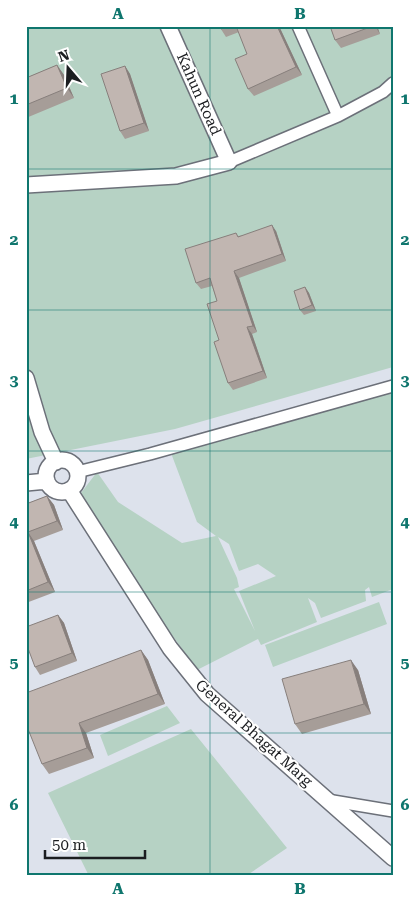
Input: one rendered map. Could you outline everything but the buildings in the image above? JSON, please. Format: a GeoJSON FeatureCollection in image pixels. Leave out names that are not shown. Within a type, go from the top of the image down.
{"type":"FeatureCollection","features":[{"type":"Feature","properties":{"kind":"street","name":"Kahun Road"},"geometry":{"type":"LineString","coordinates":[[168,26],[229,162]]}},
{"type":"Feature","properties":{"kind":"street"},"geometry":{"type":"LineString","coordinates":[[298,26],[338,116]]}},
{"type":"Feature","properties":{"kind":"street"},"geometry":{"type":"LineString","coordinates":[[26,185],[176,176],[229,162],[388,93],[393,82]]}},
{"type":"Feature","properties":{"kind":"street"},"geometry":{"type":"LineString","coordinates":[[26,378],[42,432],[56,462]]}},
{"type":"Feature","properties":{"kind":"street"},"geometry":{"type":"LineString","coordinates":[[77,472],[150,454],[393,386]]}},
{"type":"Feature","properties":{"kind":"street"},"geometry":{"type":"LineString","coordinates":[[56,462],[68,462],[77,472],[76,485],[65,492],[56,491],[47,481],[47,472],[56,462]]}},
{"type":"Feature","properties":{"kind":"street"},"geometry":{"type":"LineString","coordinates":[[26,484],[47,481]]}},
{"type":"Feature","properties":{"kind":"street","name":"General Bhagat Marg"},"geometry":{"type":"LineString","coordinates":[[69,490],[170,648],[207,694],[393,858]]}},
{"type":"Feature","properties":{"kind":"street"},"geometry":{"type":"LineString","coordinates":[[328,800],[393,810]]}},
{"type":"Feature","properties":{"kind":"green space"},"geometry":{"type":"Polygon","coordinates":[[[26,26],[393,26],[393,367],[175,429],[26,459],[26,26]]]}},
{"type":"Feature","properties":{"kind":"green space"},"geometry":{"type":"Polygon","coordinates":[[[393,390],[393,589],[372,597],[369,587],[365,590],[366,601],[321,618],[315,603],[308,598],[317,622],[261,645],[258,639],[197,670],[142,593],[81,493],[97,472],[118,502],[182,543],[216,536],[197,522],[171,453],[393,390]],[[218,537],[237,578],[239,587],[234,589],[255,631],[239,591],[276,576],[258,564],[239,571],[229,544],[218,537]]]}},
{"type":"Feature","properties":{"kind":"green space"},"geometry":{"type":"Polygon","coordinates":[[[379,602],[387,624],[273,667],[265,645],[379,602]]]}},
{"type":"Feature","properties":{"kind":"green space"},"geometry":{"type":"Polygon","coordinates":[[[167,706],[180,723],[108,756],[100,735],[167,706]]]}},
{"type":"Feature","properties":{"kind":"green space"},"geometry":{"type":"Polygon","coordinates":[[[191,729],[287,848],[246,876],[89,876],[48,793],[191,729]]]}}]}
